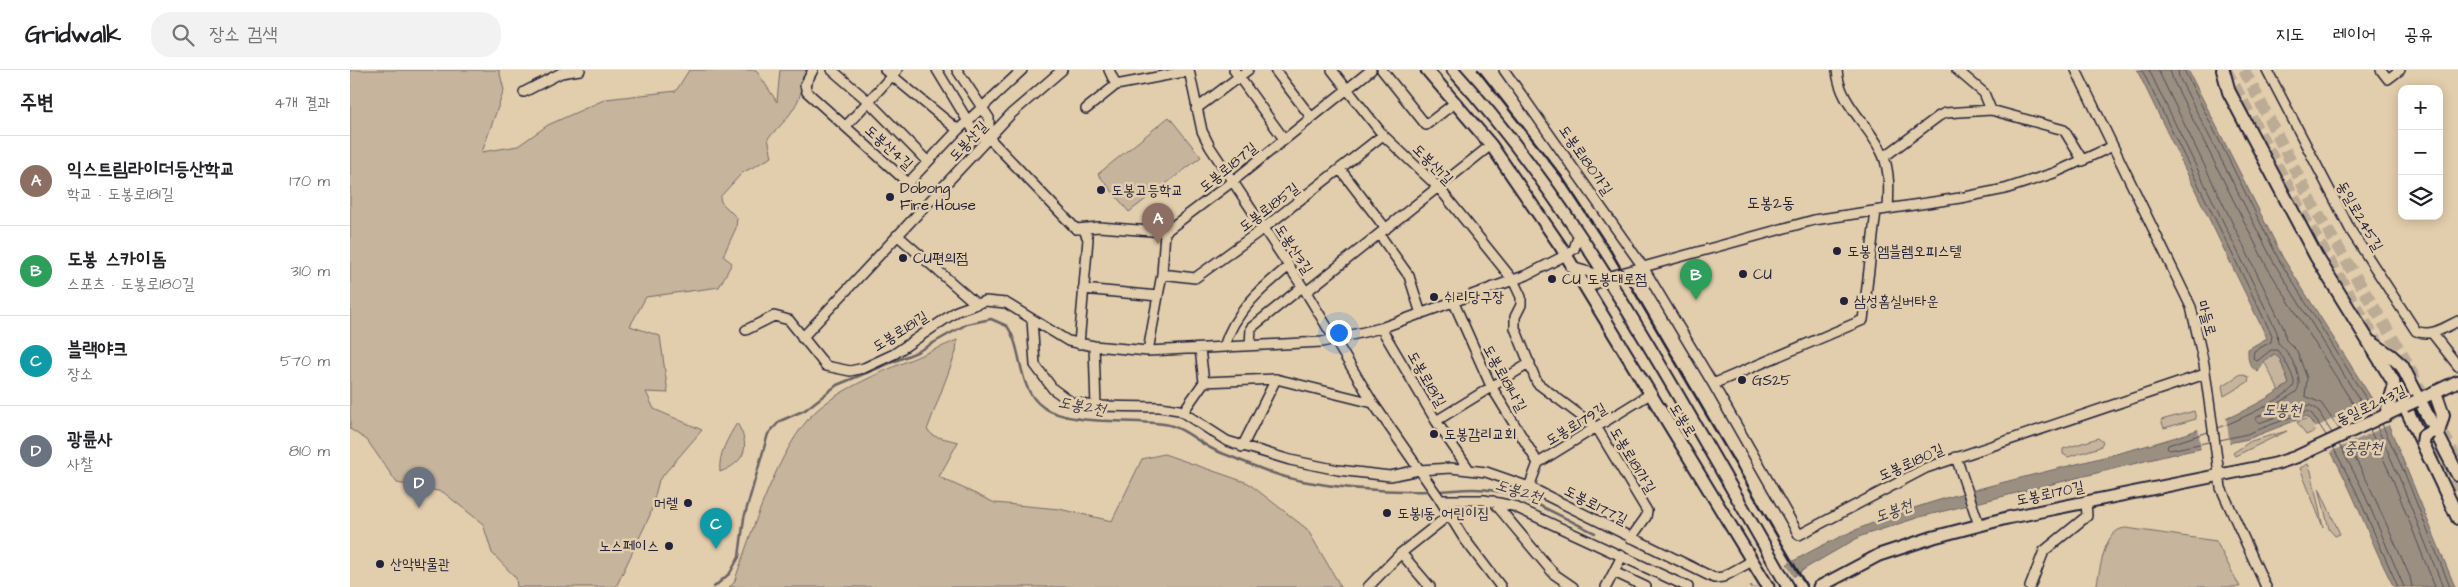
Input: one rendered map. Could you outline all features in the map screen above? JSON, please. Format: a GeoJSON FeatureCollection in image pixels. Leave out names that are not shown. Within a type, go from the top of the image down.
{"type":"FeatureCollection","features":[{"type":"Feature","properties":{"kind":"highway"},"geometry":{"type":"LineString","coordinates":[[2223,70],[2229,92],[2316,256],[2371,342],[2392,381],[2394,388],[2386,415]]}},
{"type":"Feature","properties":{"kind":"highway"},"geometry":{"type":"LineString","coordinates":[[2371,342],[2392,356],[2402,366],[2423,443],[2458,518]]}},
{"type":"Feature","properties":{"kind":"highway"},"geometry":{"type":"LineString","coordinates":[[2434,434],[2443,415],[2435,392]]}},
{"type":"Feature","properties":{"kind":"highway"},"geometry":{"type":"LineString","coordinates":[[2413,402],[2458,475]]}},
{"type":"Feature","properties":{"kind":"highway"},"geometry":{"type":"LineString","coordinates":[[2423,443],[2424,436],[2434,434]]}},
{"type":"Feature","properties":{"kind":"main road","name":"도봉로"},"geometry":{"type":"LineString","coordinates":[[1427,70],[1491,145],[1561,258],[1574,268],[1768,587]]}},
{"type":"Feature","properties":{"kind":"main road","name":"도봉로"},"geometry":{"type":"LineString","coordinates":[[1453,70],[1508,135],[1579,234],[1607,277],[1657,358],[1788,587]]}},
{"type":"Feature","properties":{"kind":"main road","name":"동일로243길"},"geometry":{"type":"LineString","coordinates":[[2296,457],[2458,382]]}},
{"type":"Feature","properties":{"kind":"main road","name":"도봉로170길"},"geometry":{"type":"LineString","coordinates":[[1819,587],[1888,552],[1977,519],[2219,476],[2275,464],[2296,457]]}},
{"type":"Feature","properties":{"kind":"street"},"geometry":{"type":"LineString","coordinates":[[524,92],[561,73],[580,70]]}},
{"type":"Feature","properties":{"kind":"street","name":"도봉산4길"},"geometry":{"type":"LineString","coordinates":[[813,70],[805,85],[807,92],[908,183],[958,130],[1022,70]]}},
{"type":"Feature","properties":{"kind":"street"},"geometry":{"type":"LineString","coordinates":[[832,70],[868,101],[927,161]]}},
{"type":"Feature","properties":{"kind":"street"},"geometry":{"type":"LineString","coordinates":[[938,70],[975,133],[989,138],[1076,229],[1084,230],[1099,227],[1165,232],[1162,274],[1148,351]]}},
{"type":"Feature","properties":{"kind":"street"},"geometry":{"type":"LineString","coordinates":[[957,70],[989,118],[989,138]]}},
{"type":"Feature","properties":{"kind":"street","name":"도봉산길"},"geometry":{"type":"LineString","coordinates":[[802,338],[1012,114],[1062,70]]}},
{"type":"Feature","properties":{"kind":"street"},"geometry":{"type":"LineString","coordinates":[[1086,110],[1116,84],[1110,70]]}},
{"type":"Feature","properties":{"kind":"street","name":"도봉산3길"},"geometry":{"type":"LineString","coordinates":[[1116,84],[1189,70],[1202,131],[1304,289],[1373,403],[1500,587]]}},
{"type":"Feature","properties":{"kind":"street"},"geometry":{"type":"LineString","coordinates":[[1196,109],[1237,74],[1248,70]]}},
{"type":"Feature","properties":{"kind":"street"},"geometry":{"type":"LineString","coordinates":[[1275,70],[1311,117]]}},
{"type":"Feature","properties":{"kind":"street","name":"도봉산1길"},"geometry":{"type":"LineString","coordinates":[[1332,70],[1384,135],[1439,188],[1513,280]]}},
{"type":"Feature","properties":{"kind":"street","name":"도봉로187길"},"geometry":{"type":"LineString","coordinates":[[1165,232],[1233,181],[1371,70]]}},
{"type":"Feature","properties":{"kind":"street"},"geometry":{"type":"LineString","coordinates":[[1382,70],[1426,124],[1456,102]]}},
{"type":"Feature","properties":{"kind":"street","name":"도봉로180가길"},"geometry":{"type":"LineString","coordinates":[[1504,70],[1643,267]]}},
{"type":"Feature","properties":{"kind":"street"},"geometry":{"type":"LineString","coordinates":[[1837,70],[1840,89],[1884,157],[1888,179],[1888,209]]}},
{"type":"Feature","properties":{"kind":"street"},"geometry":{"type":"LineString","coordinates":[[1957,70],[1984,93],[1991,110]]}},
{"type":"Feature","properties":{"kind":"street","name":"마들로"},"geometry":{"type":"LineString","coordinates":[[2076,70],[2191,307],[2199,332],[2216,458],[2223,495],[2266,587]]}},
{"type":"Feature","properties":{"kind":"street","name":"동일로245길"},"geometry":{"type":"LineString","coordinates":[[2267,70],[2351,232],[2416,331],[2424,334],[2432,333]]}},
{"type":"Feature","properties":{"kind":"street"},"geometry":{"type":"LineString","coordinates":[[2381,70],[2388,79],[2400,70]]}},
{"type":"Feature","properties":{"kind":"street"},"geometry":{"type":"LineString","coordinates":[[846,126],[891,72],[958,130]]}},
{"type":"Feature","properties":{"kind":"street"},"geometry":{"type":"LineString","coordinates":[[1237,74],[1284,139]]}},
{"type":"Feature","properties":{"kind":"street"},"geometry":{"type":"LineString","coordinates":[[1884,157],[1939,116],[1991,110],[2064,130],[2083,161]]}},
{"type":"Feature","properties":{"kind":"street","name":"도봉로185길"},"geometry":{"type":"LineString","coordinates":[[1162,274],[1195,278],[1264,228],[1384,135]]}},
{"type":"Feature","properties":{"kind":"street"},"geometry":{"type":"LineString","coordinates":[[1250,345],[1251,328],[1382,232],[1491,145]]}},
{"type":"Feature","properties":{"kind":"street"},"geometry":{"type":"LineString","coordinates":[[1587,289],[1607,277],[1800,223],[2005,190],[2083,161],[2113,146]]}},
{"type":"Feature","properties":{"kind":"street"},"geometry":{"type":"LineString","coordinates":[[1340,169],[1409,276],[1421,314]]}},
{"type":"Feature","properties":{"kind":"street"},"geometry":{"type":"LineString","coordinates":[[1713,384],[1863,320],[1876,211]]}},
{"type":"Feature","properties":{"kind":"street"},"geometry":{"type":"LineString","coordinates":[[1079,344],[1088,239],[1084,230]]}},
{"type":"Feature","properties":{"kind":"street"},"geometry":{"type":"LineString","coordinates":[[1561,258],[1574,249],[1579,234]]}},
{"type":"Feature","properties":{"kind":"street"},"geometry":{"type":"LineString","coordinates":[[897,235],[975,303]]}},
{"type":"Feature","properties":{"kind":"street","name":"도봉로181길"},"geometry":{"type":"LineString","coordinates":[[746,330],[774,316],[789,320],[802,338],[830,368],[846,371],[858,370],[894,354],[951,314],[975,303],[985,301],[1006,303],[1063,338],[1079,344],[1094,346],[1148,351],[1336,340],[1381,328],[1454,303],[1513,280],[1561,258]]}},
{"type":"Feature","properties":{"kind":"street"},"geometry":{"type":"LineString","coordinates":[[1224,346],[1235,324],[1257,292],[1289,266]]}},
{"type":"Feature","properties":{"kind":"street","name":"도봉로180길"},"geometry":{"type":"LineString","coordinates":[[1643,267],[1800,536],[1905,478],[2205,374]]}},
{"type":"Feature","properties":{"kind":"street"},"geometry":{"type":"LineString","coordinates":[[1574,268],[1607,277]]}},
{"type":"Feature","properties":{"kind":"street","name":"도봉로181가길"},"geometry":{"type":"LineString","coordinates":[[1513,280],[1521,297],[1521,304],[1515,317],[1514,328],[1530,363],[1536,384],[1597,428],[1647,511],[1646,517],[1632,538]]}},
{"type":"Feature","properties":{"kind":"street"},"geometry":{"type":"LineString","coordinates":[[1083,289],[1158,296]]}},
{"type":"Feature","properties":{"kind":"street","name":"도봉로181나길"},"geometry":{"type":"LineString","coordinates":[[1454,303],[1491,386],[1538,463]]}},
{"type":"Feature","properties":{"kind":"street","name":"도봉로177길"},"geometry":{"type":"LineString","coordinates":[[1032,319],[1034,361],[1042,375],[1057,393],[1067,400],[1096,407],[1160,408],[1183,412],[1214,434],[1242,447],[1315,465],[1367,474],[1390,476],[1468,468],[1486,472],[1529,487],[1717,578],[1723,578],[1753,563]]}},
{"type":"Feature","properties":{"kind":"street"},"geometry":{"type":"LineString","coordinates":[[2458,321],[2432,333],[2458,366]]}},
{"type":"Feature","properties":{"kind":"street","name":"도봉로181길"},"geometry":{"type":"LineString","coordinates":[[1381,328],[1436,421],[1468,468]]}},
{"type":"Feature","properties":{"kind":"street"},"geometry":{"type":"LineString","coordinates":[[1094,346],[1096,407]]}},
{"type":"Feature","properties":{"kind":"street"},"geometry":{"type":"LineString","coordinates":[[1183,412],[1204,382],[1200,349]]}},
{"type":"Feature","properties":{"kind":"street"},"geometry":{"type":"LineString","coordinates":[[1436,421],[1530,363]]}},
{"type":"Feature","properties":{"kind":"street"},"geometry":{"type":"LineString","coordinates":[[1242,447],[1276,379]]}},
{"type":"Feature","properties":{"kind":"street"},"geometry":{"type":"LineString","coordinates":[[1204,382],[1276,379],[1373,403]]}},
{"type":"Feature","properties":{"kind":"street","name":"도봉로179길"},"geometry":{"type":"LineString","coordinates":[[1529,487],[1538,463],[1650,394]]}},
{"type":"Feature","properties":{"kind":"street"},"geometry":{"type":"LineString","coordinates":[[1957,461],[1977,519]]}},
{"type":"Feature","properties":{"kind":"street"},"geometry":{"type":"LineString","coordinates":[[1440,499],[1494,501],[1514,506],[1688,587]]}},
{"type":"Feature","properties":{"kind":"street"},"geometry":{"type":"LineString","coordinates":[[1494,501],[1554,574],[1573,587]]}},
{"type":"Feature","properties":{"kind":"street"},"geometry":{"type":"LineString","coordinates":[[2030,587],[2044,551],[2087,516],[2086,501]]}},
{"type":"Feature","properties":{"kind":"street"},"geometry":{"type":"LineString","coordinates":[[1368,587],[1401,553],[1449,515]]}},
{"type":"Feature","properties":{"kind":"street"},"geometry":{"type":"LineString","coordinates":[[1401,553],[1430,587]]}},
{"type":"Feature","properties":{"kind":"street"},"geometry":{"type":"LineString","coordinates":[[1606,587],[1622,556]]}},
{"type":"Feature","properties":{"kind":"street"},"geometry":{"type":"LineString","coordinates":[[1614,572],[1646,587]]}},
{"type":"Feature","properties":{"kind":"shaded area"},"geometry":{"type":"Polygon","coordinates":[[[350,70],[499,70],[504,90],[482,152],[518,146],[548,125],[606,99],[676,91],[689,70],[756,70],[777,102],[780,70],[813,70],[790,114],[768,138],[772,157],[742,173],[720,197],[721,202],[737,218],[736,228],[723,256],[732,263],[719,287],[646,297],[630,326],[660,336],[668,393],[646,392],[654,409],[702,430],[659,480],[650,515],[616,587],[517,587],[516,578],[492,553],[483,524],[443,492],[397,483],[367,440],[350,429],[350,70]]]}},
{"type":"Feature","properties":{"kind":"shaded area"},"geometry":{"type":"Polygon","coordinates":[[[1169,117],[1201,157],[1129,212],[1098,174],[1169,117]]]}},
{"type":"Feature","properties":{"kind":"shaded area"},"geometry":{"type":"Polygon","coordinates":[[[957,340],[956,352],[927,430],[934,436],[958,442],[939,477],[995,503],[1059,509],[1112,521],[1142,459],[1164,454],[1248,483],[1307,529],[1341,587],[729,587],[734,583],[757,517],[778,468],[789,446],[815,412],[828,401],[863,381],[957,340]]]}},
{"type":"Feature","properties":{"kind":"shaded area"},"geometry":{"type":"Polygon","coordinates":[[[2274,354],[2280,359],[2289,384],[2279,391],[2264,361],[2274,354]]]}},
{"type":"Feature","properties":{"kind":"shaded area"},"geometry":{"type":"Polygon","coordinates":[[[2241,374],[2249,377],[2248,382],[2224,396],[2222,386],[2241,374]]]}},
{"type":"Feature","properties":{"kind":"shaded area"},"geometry":{"type":"Polygon","coordinates":[[[2194,411],[2196,419],[2164,428],[2161,420],[2194,411]]]}},
{"type":"Feature","properties":{"kind":"shaded area"},"geometry":{"type":"Polygon","coordinates":[[[2309,418],[2318,430],[2306,435],[2297,422],[2309,418]]]}},
{"type":"Feature","properties":{"kind":"shaded area"},"geometry":{"type":"Polygon","coordinates":[[[737,423],[744,439],[744,452],[736,463],[720,472],[722,453],[737,423]]]}},
{"type":"Feature","properties":{"kind":"shaded area"},"geometry":{"type":"Polygon","coordinates":[[[2287,431],[2235,456],[2233,453],[2251,441],[2287,431]]]}},
{"type":"Feature","properties":{"kind":"shaded area"},"geometry":{"type":"Polygon","coordinates":[[[2098,438],[2103,442],[2100,447],[2068,457],[2063,454],[2063,449],[2098,438]]]}},
{"type":"Feature","properties":{"kind":"shaded area"},"geometry":{"type":"Polygon","coordinates":[[[2308,464],[2311,471],[2323,527],[2300,468],[2308,464]]]}},
{"type":"Feature","properties":{"kind":"shaded area"},"geometry":{"type":"Polygon","coordinates":[[[2319,488],[2340,534],[2335,536],[2329,529],[2319,488]]]}},
{"type":"Feature","properties":{"kind":"shaded area"},"geometry":{"type":"Polygon","coordinates":[[[2126,528],[2216,541],[2240,587],[2096,587],[2104,551],[2108,542],[2118,530],[2126,528]]]}},
{"type":"Feature","properties":{"kind":"water","name":"중랑천"},"geometry":{"type":"Polygon","coordinates":[[[2137,70],[2188,70],[2283,258],[2389,426],[2455,587],[2394,587],[2344,477],[2321,435],[2307,416],[2248,439],[2165,456],[1920,517],[1861,536],[1806,568],[1779,587],[1750,587],[1806,554],[1876,522],[1950,497],[2150,445],[2198,430],[2244,410],[2289,384],[2280,359],[2274,354],[2264,361],[2258,372],[2250,365],[2248,349],[2267,338],[2137,70]]]}},
{"type":"Feature","properties":{"kind":"pier"},"geometry":{"type":"Polygon","coordinates":[[[2375,399],[2391,424],[2328,453],[2314,428],[2375,399]]]}},
{"type":"Feature","properties":{"kind":"pier"},"geometry":{"type":"Polygon","coordinates":[[[2226,417],[2230,445],[2201,451],[2198,427],[2226,417]]]}},
{"type":"Feature","properties":{"kind":"pier"},"geometry":{"type":"Polygon","coordinates":[[[1786,563],[1795,579],[1784,587],[1753,587],[1751,583],[1756,579],[1786,563]]]}},
{"type":"Feature","properties":{"kind":"waterway","name":"도봉2천"},"geometry":{"type":"LineString","coordinates":[[714,587],[730,573],[739,557],[744,518],[768,434],[780,421],[805,410],[837,385],[917,352],[967,324],[991,319],[1007,326],[1016,346],[1028,390],[1034,399],[1043,407],[1055,413],[1086,420],[1169,425],[1182,430],[1219,452],[1292,479],[1366,489],[1430,491]]}},
{"type":"Feature","properties":{"kind":"waterway","name":"도봉2천"},"geometry":{"type":"LineString","coordinates":[[1438,491],[1481,489],[1509,494],[1534,503],[1595,533]]}},
{"type":"Feature","properties":{"kind":"tunnel"},"geometry":{"type":"LineString","coordinates":[[2226,70],[2307,222],[2406,392],[2458,495]]}},
{"type":"Feature","properties":{"kind":"tunnel"},"geometry":{"type":"LineString","coordinates":[[2244,70],[2315,209],[2402,354],[2458,462]]}},
{"type":"Feature","properties":{"kind":"railway"},"geometry":{"type":"LineString","coordinates":[[1478,70],[1562,177],[1610,250],[1807,587]]}},
{"type":"Feature","properties":{"kind":"place","name":"도봉고등학교"},"geometry":{"type":"Point","coordinates":[1101,190]}},
{"type":"Feature","properties":{"kind":"place","name":"Dobong Fire House"},"geometry":{"type":"Point","coordinates":[890,197]}},
{"type":"Feature","properties":{"kind":"place","name":"익스트림라이더등산학교"},"geometry":{"type":"Point","coordinates":[1158,244]}},
{"type":"Feature","properties":{"kind":"place","name":"도봉 엠블렘오피스텔"},"geometry":{"type":"Point","coordinates":[1837,251]}},
{"type":"Feature","properties":{"kind":"place","name":"CU편의점"},"geometry":{"type":"Point","coordinates":[903,258]}},
{"type":"Feature","properties":{"kind":"place","name":"CU"},"geometry":{"type":"Point","coordinates":[1743,274]}},
{"type":"Feature","properties":{"kind":"place","name":"CU 도봉대로점"},"geometry":{"type":"Point","coordinates":[1552,279]}},
{"type":"Feature","properties":{"kind":"place","name":"쉬리당구장"},"geometry":{"type":"Point","coordinates":[1434,297]}},
{"type":"Feature","properties":{"kind":"place","name":"도봉 스카이돔"},"geometry":{"type":"Point","coordinates":[1696,300]}},
{"type":"Feature","properties":{"kind":"place","name":"삼성홈실버타운"},"geometry":{"type":"Point","coordinates":[1844,301]}},
{"type":"Feature","properties":{"kind":"place","name":"GS25"},"geometry":{"type":"Point","coordinates":[1742,380]}},
{"type":"Feature","properties":{"kind":"place","name":"도봉감리교회"},"geometry":{"type":"Point","coordinates":[1434,434]}},
{"type":"Feature","properties":{"kind":"place","name":"머렐"},"geometry":{"type":"Point","coordinates":[688,503]}},
{"type":"Feature","properties":{"kind":"place","name":"광륜사"},"geometry":{"type":"Point","coordinates":[419,508]}},
{"type":"Feature","properties":{"kind":"place","name":"도봉1동 어린이집"},"geometry":{"type":"Point","coordinates":[1387,513]}},
{"type":"Feature","properties":{"kind":"place","name":"노스페이스"},"geometry":{"type":"Point","coordinates":[669,546]}},
{"type":"Feature","properties":{"kind":"place","name":"블랙야크"},"geometry":{"type":"Point","coordinates":[716,549]}},
{"type":"Feature","properties":{"kind":"place","name":"산악박물관"},"geometry":{"type":"Point","coordinates":[380,564]}},
{"type":"Feature","properties":{"kind":"district","name":"도봉2동"},"geometry":{"type":"Point","coordinates":[1771,202]}},
{"type":"Feature","properties":{"kind":"water label","name":"도봉천"},"geometry":{"type":"Point","coordinates":[2282,409]}},
{"type":"Feature","properties":{"kind":"water label","name":"도봉천"},"geometry":{"type":"Point","coordinates":[1893,510]}}]}
